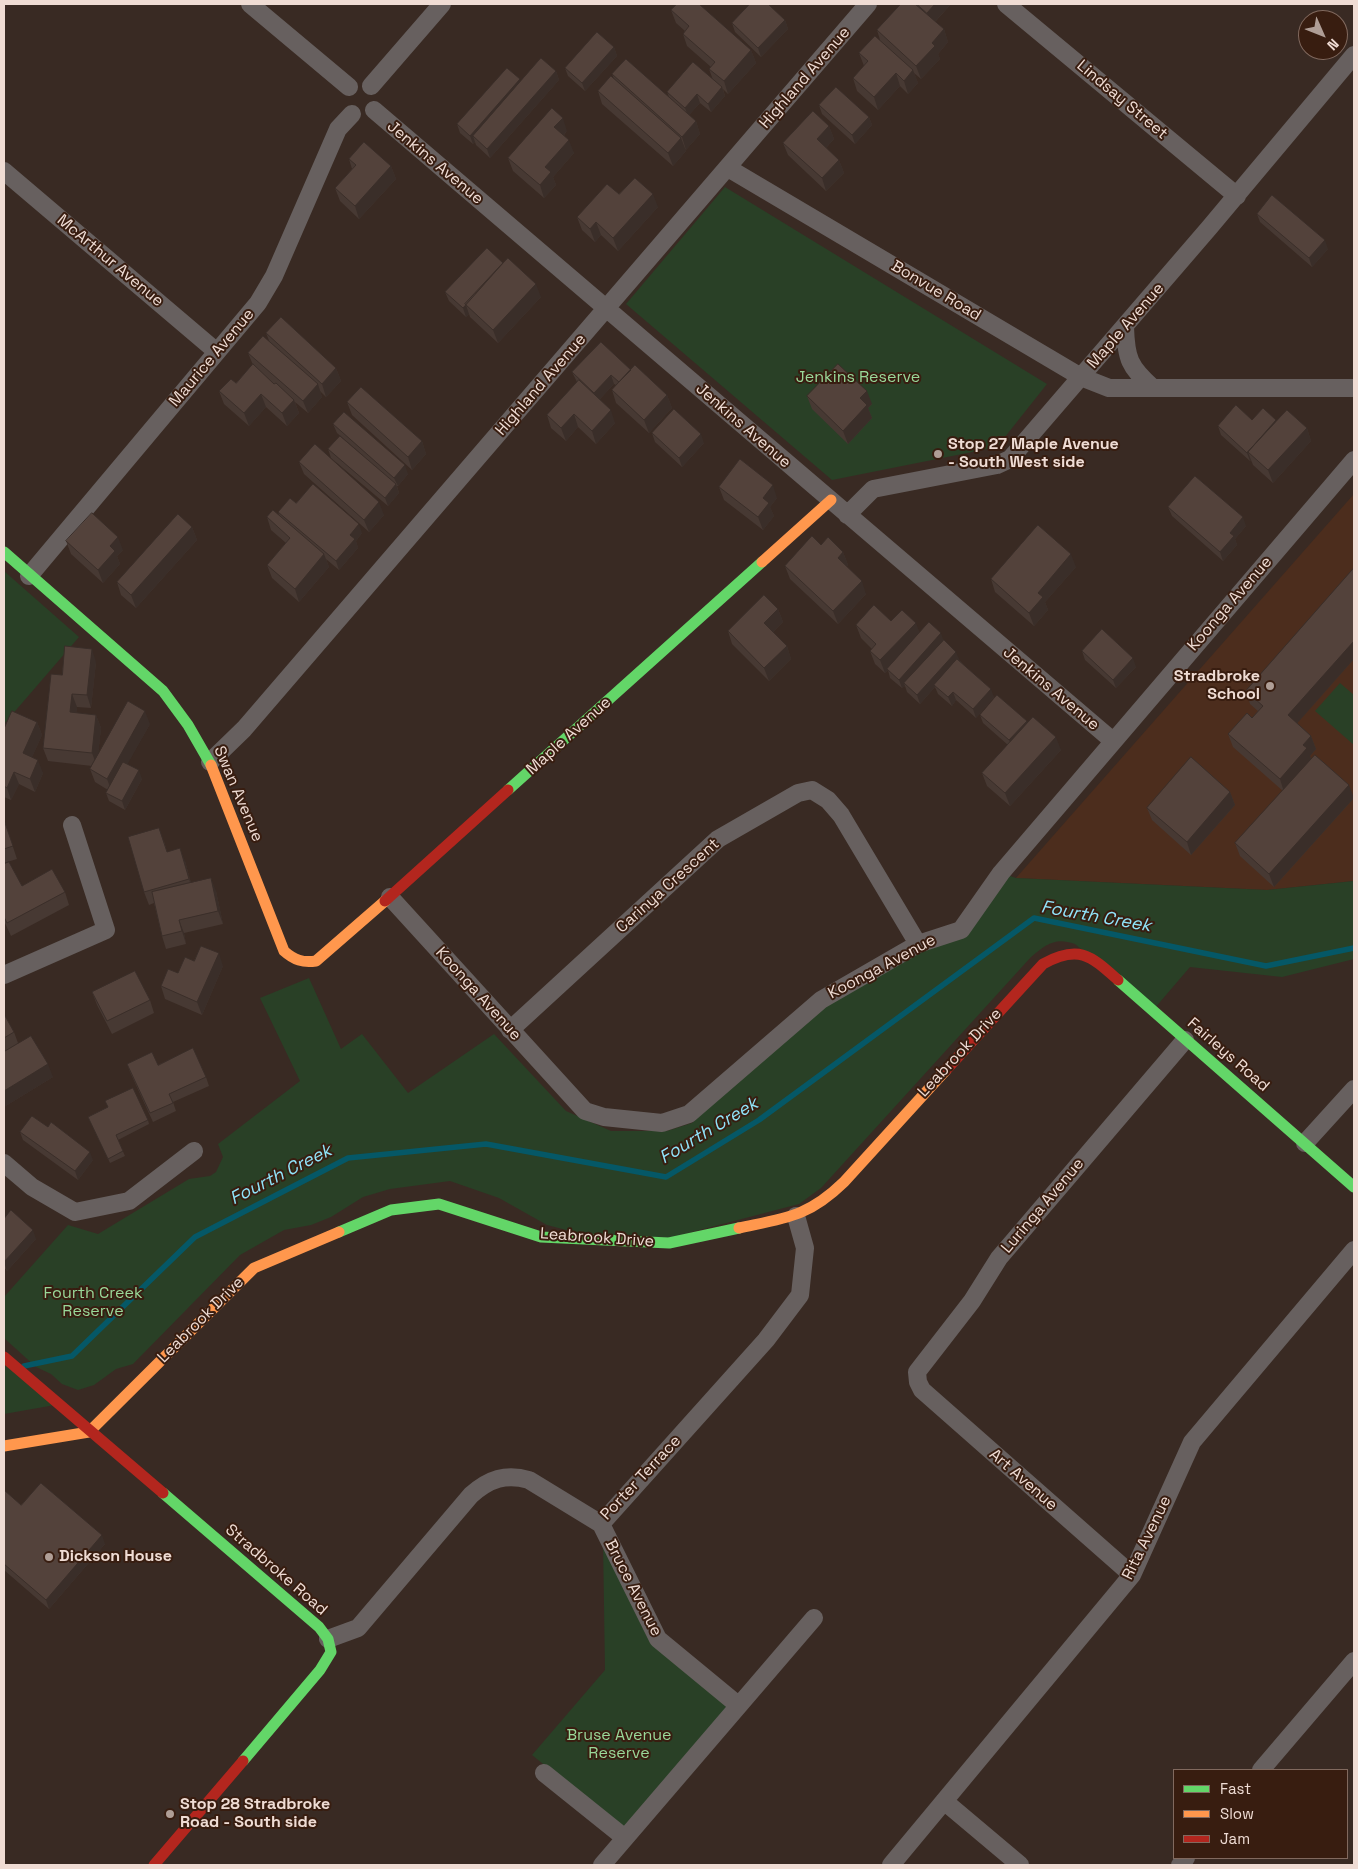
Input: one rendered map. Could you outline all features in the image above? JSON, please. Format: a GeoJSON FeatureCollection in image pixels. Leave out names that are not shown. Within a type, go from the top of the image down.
{"type":"FeatureCollection","features":[{"type":"Feature","properties":{"kind":"street"},"geometry":{"type":"LineString","coordinates":[[250,4],[349,88]]}},
{"type":"Feature","properties":{"kind":"street"},"geometry":{"type":"LineString","coordinates":[[371,86],[442,4]]}},
{"type":"Feature","properties":{"kind":"street","name":"Highland Avenue"},"geometry":{"type":"LineString","coordinates":[[210,762],[250,721],[868,4]]}},
{"type":"Feature","properties":{"kind":"street","name":"Lindsay Street"},"geometry":{"type":"LineString","coordinates":[[1006,4],[1237,196]]}},
{"type":"Feature","properties":{"kind":"street","name":"Maple Avenue"},"geometry":{"type":"LineString","coordinates":[[847,515],[873,489],[997,465],[1010,459],[1237,196],[1354,55]]}},
{"type":"Feature","properties":{"kind":"street"},"geometry":{"type":"LineString","coordinates":[[363,82],[371,86],[377,93],[378,102],[374,110],[367,115],[352,114],[346,107],[344,98],[349,88],[356,83],[363,82]]}},
{"type":"Feature","properties":{"kind":"street","name":"Jenkins Avenue"},"geometry":{"type":"LineString","coordinates":[[374,110],[1113,741]]}},
{"type":"Feature","properties":{"kind":"street","name":"Maurice Avenue"},"geometry":{"type":"LineString","coordinates":[[29,576],[258,303],[274,276],[338,129],[352,114]]}},
{"type":"Feature","properties":{"kind":"street","name":"Bonvue Road"},"geometry":{"type":"LineString","coordinates":[[728,168],[1081,377],[1109,388],[1354,388]]}},
{"type":"Feature","properties":{"kind":"street","name":"McArthur Avenue"},"geometry":{"type":"LineString","coordinates":[[4,171],[217,352]]}},
{"type":"Feature","properties":{"kind":"street"},"geometry":{"type":"LineString","coordinates":[[1125,327],[1126,353],[1138,375],[1153,388]]}},
{"type":"Feature","properties":{"kind":"street","name":"Koonga Avenue"},"geometry":{"type":"LineString","coordinates":[[390,897],[585,1111],[604,1117],[662,1123],[689,1114],[821,1000],[918,944],[961,930],[1001,873],[1354,460]]}},
{"type":"Feature","properties":{"kind":"street","name":"Maple Avenue"},"geometry":{"type":"LineString","coordinates":[[304,964],[316,961],[390,897],[830,500]]}},
{"type":"Feature","properties":{"kind":"street","name":"Swan Avenue"},"geometry":{"type":"LineString","coordinates":[[4,552],[29,576],[163,691],[188,725],[210,762],[284,951],[292,959],[304,964]]}},
{"type":"Feature","properties":{"kind":"street","name":"Carinya Crescent"},"geometry":{"type":"LineString","coordinates":[[510,1030],[718,839],[798,793],[812,790],[828,800],[841,816],[918,944]]}},
{"type":"Feature","properties":{"kind":"street"},"geometry":{"type":"LineString","coordinates":[[4,976],[106,930],[72,825]]}},
{"type":"Feature","properties":{"kind":"street","name":"Leabrook Drive"},"geometry":{"type":"LineString","coordinates":[[90,1432],[254,1268],[391,1210],[439,1204],[541,1237],[670,1243],[796,1216],[814,1208],[828,1198],[1043,964],[1061,954],[1077,954]]}},
{"type":"Feature","properties":{"kind":"street","name":"Fairleys Road"},"geometry":{"type":"LineString","coordinates":[[1077,954],[1094,958],[1354,1187]]}},
{"type":"Feature","properties":{"kind":"street","name":"Luringa Avenue"},"geometry":{"type":"LineString","coordinates":[[918,1382],[917,1372],[972,1301],[999,1258],[1185,1040]]}},
{"type":"Feature","properties":{"kind":"street"},"geometry":{"type":"LineString","coordinates":[[1306,1143],[1354,1089]]}},
{"type":"Feature","properties":{"kind":"street"},"geometry":{"type":"LineString","coordinates":[[4,1163],[32,1187],[74,1212],[129,1201],[194,1151]]}},
{"type":"Feature","properties":{"kind":"street","name":"Porter Terrace"},"geometry":{"type":"LineString","coordinates":[[328,1639],[358,1628],[472,1495],[486,1482],[501,1478],[517,1477],[529,1480],[601,1524],[766,1340],[800,1295],[804,1248],[796,1216]]}},
{"type":"Feature","properties":{"kind":"street","name":"Rita Avenue"},"geometry":{"type":"LineString","coordinates":[[890,1865],[1132,1575],[1192,1442],[1354,1250]]}},
{"type":"Feature","properties":{"kind":"street","name":"Stradbroke Road"},"geometry":{"type":"LineString","coordinates":[[4,1357],[319,1627],[328,1639],[331,1652],[320,1670],[154,1865]]}},
{"type":"Feature","properties":{"kind":"street","name":"Art Avenue"},"geometry":{"type":"LineString","coordinates":[[918,1382],[922,1390],[1132,1575]]}},
{"type":"Feature","properties":{"kind":"street"},"geometry":{"type":"LineString","coordinates":[[4,1446],[90,1432]]}},
{"type":"Feature","properties":{"kind":"street","name":"Bruce Avenue"},"geometry":{"type":"LineString","coordinates":[[601,1524],[658,1639],[738,1706]]}},
{"type":"Feature","properties":{"kind":"street"},"geometry":{"type":"LineString","coordinates":[[602,1865],[814,1618]]}},
{"type":"Feature","properties":{"kind":"street"},"geometry":{"type":"LineString","coordinates":[[1262,1769],[1354,1661]]}},
{"type":"Feature","properties":{"kind":"street"},"geometry":{"type":"LineString","coordinates":[[544,1773],[625,1838]]}},
{"type":"Feature","properties":{"kind":"street"},"geometry":{"type":"LineString","coordinates":[[944,1801],[1020,1865]]}},
{"type":"Feature","properties":{"kind":"shaded area","name":"Stradbroke School"},"geometry":{"type":"Polygon","coordinates":[[[1354,494],[1354,881],[1267,890],[1016,878],[1354,494]]]}},
{"type":"Feature","properties":{"kind":"green space","name":"Jenkins Reserve"},"geometry":{"type":"Polygon","coordinates":[[[725,187],[1047,384],[997,447],[832,480],[626,304],[725,187]]]}},
{"type":"Feature","properties":{"kind":"green space"},"geometry":{"type":"Polygon","coordinates":[[[4,571],[79,637],[4,724],[4,571]]]}},
{"type":"Feature","properties":{"kind":"green space"},"geometry":{"type":"Polygon","coordinates":[[[1340,683],[1354,695],[1354,745],[1315,711],[1340,683]]]}},
{"type":"Feature","properties":{"kind":"green space","name":"Fourth Creek Reserve"},"geometry":{"type":"Polygon","coordinates":[[[1001,873],[1016,878],[1267,890],[1354,881],[1354,959],[1282,977],[1190,967],[1154,1009],[1075,944],[1062,941],[1052,943],[1031,957],[821,1188],[799,1204],[669,1238],[578,1233],[547,1225],[499,1198],[450,1181],[390,1189],[363,1197],[331,1217],[311,1225],[284,1230],[240,1255],[133,1364],[116,1369],[94,1385],[78,1390],[62,1384],[51,1374],[36,1367],[4,1338],[4,1297],[68,1225],[98,1234],[189,1179],[210,1176],[216,1172],[223,1157],[218,1144],[300,1081],[260,998],[309,978],[341,1049],[362,1034],[408,1093],[494,1034],[566,1111],[611,1131],[667,1131],[692,1123],[821,1000],[962,928],[1001,873]]]}},
{"type":"Feature","properties":{"kind":"green space"},"geometry":{"type":"Polygon","coordinates":[[[4,1363],[55,1405],[4,1414],[4,1363]]]}},
{"type":"Feature","properties":{"kind":"green space","name":"Bruse Avenue Reserve"},"geometry":{"type":"Polygon","coordinates":[[[603,1540],[654,1644],[731,1706],[625,1830],[532,1755],[605,1670],[603,1540]]]}},
{"type":"Feature","properties":{"kind":"building"},"geometry":{"type":"Polygon","coordinates":[[[677,4],[699,4],[751,50],[724,81],[709,69],[715,62],[683,34],[689,26],[671,10],[677,4]]]}},
{"type":"Feature","properties":{"kind":"building"},"geometry":{"type":"Polygon","coordinates":[[[750,4],[768,4],[785,20],[758,48],[732,23],[750,4]]]}},
{"type":"Feature","properties":{"kind":"building"},"geometry":{"type":"Polygon","coordinates":[[[901,4],[915,4],[944,29],[932,43],[935,46],[916,66],[877,30],[901,4]]]}},
{"type":"Feature","properties":{"kind":"building"},"geometry":{"type":"Polygon","coordinates":[[[917,4],[935,4],[927,13],[917,4]]]}},
{"type":"Feature","properties":{"kind":"building"},"geometry":{"type":"Polygon","coordinates":[[[597,32],[614,47],[582,83],[565,68],[597,32]]]}},
{"type":"Feature","properties":{"kind":"building"},"geometry":{"type":"Polygon","coordinates":[[[875,36],[913,70],[904,81],[896,73],[874,97],[853,78],[868,61],[859,53],[875,36]]]}},
{"type":"Feature","properties":{"kind":"building"},"geometry":{"type":"Polygon","coordinates":[[[541,58],[556,71],[487,149],[473,136],[541,58]]]}},
{"type":"Feature","properties":{"kind":"building"},"geometry":{"type":"Polygon","coordinates":[[[626,59],[696,121],[682,137],[612,74],[626,59]]]}},
{"type":"Feature","properties":{"kind":"building"},"geometry":{"type":"Polygon","coordinates":[[[693,62],[722,87],[708,104],[697,94],[685,108],[667,92],[693,62]]]}},
{"type":"Feature","properties":{"kind":"building"},"geometry":{"type":"Polygon","coordinates":[[[507,68],[520,79],[470,136],[457,124],[507,68]]]}},
{"type":"Feature","properties":{"kind":"building"},"geometry":{"type":"Polygon","coordinates":[[[611,76],[681,138],[668,153],[598,91],[611,76]]]}},
{"type":"Feature","properties":{"kind":"building"},"geometry":{"type":"Polygon","coordinates":[[[836,87],[869,117],[852,135],[819,105],[836,87]]]}},
{"type":"Feature","properties":{"kind":"building"},"geometry":{"type":"Polygon","coordinates":[[[552,108],[563,118],[554,127],[569,140],[545,167],[551,172],[540,185],[508,158],[552,108]]]}},
{"type":"Feature","properties":{"kind":"building"},"geometry":{"type":"Polygon","coordinates":[[[813,111],[829,126],[817,139],[839,160],[822,178],[783,143],[813,111]]]}},
{"type":"Feature","properties":{"kind":"building"},"geometry":{"type":"Polygon","coordinates":[[[364,142],[391,166],[355,206],[335,188],[356,165],[349,159],[364,142]]]}},
{"type":"Feature","properties":{"kind":"building"},"geometry":{"type":"Polygon","coordinates":[[[635,178],[653,194],[613,238],[596,222],[590,229],[577,217],[607,184],[619,194],[635,178]]]}},
{"type":"Feature","properties":{"kind":"building"},"geometry":{"type":"Polygon","coordinates":[[[1272,195],[1325,240],[1309,258],[1257,214],[1272,195]]]}},
{"type":"Feature","properties":{"kind":"building"},"geometry":{"type":"Polygon","coordinates":[[[487,248],[503,263],[463,308],[445,292],[487,248]]]}},
{"type":"Feature","properties":{"kind":"building"},"geometry":{"type":"Polygon","coordinates":[[[508,258],[536,284],[493,330],[465,304],[508,258]]]}},
{"type":"Feature","properties":{"kind":"building"},"geometry":{"type":"Polygon","coordinates":[[[281,317],[336,368],[322,384],[266,333],[281,317]]]}},
{"type":"Feature","properties":{"kind":"building"},"geometry":{"type":"Polygon","coordinates":[[[263,336],[318,384],[303,401],[248,353],[263,336]]]}},
{"type":"Feature","properties":{"kind":"building"},"geometry":{"type":"Polygon","coordinates":[[[601,342],[631,370],[619,382],[611,375],[594,393],[572,372],[601,342]]]}},
{"type":"Feature","properties":{"kind":"building"},"geometry":{"type":"Polygon","coordinates":[[[253,364],[294,400],[282,413],[261,394],[244,413],[219,391],[231,379],[236,383],[253,364]]]}},
{"type":"Feature","properties":{"kind":"building"},"geometry":{"type":"Polygon","coordinates":[[[838,364],[867,391],[860,398],[867,405],[843,431],[807,396],[838,364]]]}},
{"type":"Feature","properties":{"kind":"building"},"geometry":{"type":"Polygon","coordinates":[[[635,365],[667,395],[644,420],[612,390],[635,365]]]}},
{"type":"Feature","properties":{"kind":"building"},"geometry":{"type":"Polygon","coordinates":[[[579,380],[611,410],[592,431],[574,414],[561,428],[547,415],[579,380]]]}},
{"type":"Feature","properties":{"kind":"building"},"geometry":{"type":"Polygon","coordinates":[[[361,387],[422,441],[408,457],[347,402],[361,387]]]}},
{"type":"Feature","properties":{"kind":"building"},"geometry":{"type":"Polygon","coordinates":[[[1236,405],[1252,420],[1263,408],[1276,420],[1247,453],[1218,426],[1236,405]]]}},
{"type":"Feature","properties":{"kind":"building"},"geometry":{"type":"Polygon","coordinates":[[[674,409],[701,434],[679,458],[652,433],[674,409]]]}},
{"type":"Feature","properties":{"kind":"building"},"geometry":{"type":"Polygon","coordinates":[[[1287,410],[1307,428],[1268,470],[1248,452],[1287,410]]]}},
{"type":"Feature","properties":{"kind":"building"},"geometry":{"type":"Polygon","coordinates":[[[344,412],[405,465],[394,478],[333,424],[344,412]]]}},
{"type":"Feature","properties":{"kind":"building"},"geometry":{"type":"Polygon","coordinates":[[[340,436],[396,484],[385,498],[328,449],[340,436]]]}},
{"type":"Feature","properties":{"kind":"building"},"geometry":{"type":"Polygon","coordinates":[[[315,444],[379,502],[364,520],[299,462],[315,444]]]}},
{"type":"Feature","properties":{"kind":"building"},"geometry":{"type":"Polygon","coordinates":[[[740,459],[773,485],[763,498],[769,503],[758,517],[719,487],[740,459]]]}},
{"type":"Feature","properties":{"kind":"building"},"geometry":{"type":"Polygon","coordinates":[[[1195,476],[1243,517],[1230,533],[1234,536],[1220,552],[1168,507],[1195,476]]]}},
{"type":"Feature","properties":{"kind":"building"},"geometry":{"type":"Polygon","coordinates":[[[313,484],[359,524],[350,535],[355,539],[336,561],[278,512],[290,498],[296,503],[313,484]]]}},
{"type":"Feature","properties":{"kind":"building"},"geometry":{"type":"Polygon","coordinates":[[[273,510],[324,554],[295,589],[267,565],[290,538],[267,517],[273,510]]]}},
{"type":"Feature","properties":{"kind":"building"},"geometry":{"type":"Polygon","coordinates":[[[92,513],[118,537],[110,546],[115,551],[98,570],[66,541],[92,513]]]}},
{"type":"Feature","properties":{"kind":"building"},"geometry":{"type":"Polygon","coordinates":[[[178,514],[192,527],[131,595],[117,582],[178,514]]]}},
{"type":"Feature","properties":{"kind":"building"},"geometry":{"type":"Polygon","coordinates":[[[1038,525],[1071,554],[1038,593],[1043,597],[1029,613],[991,579],[1038,525]]]}},
{"type":"Feature","properties":{"kind":"building"},"geometry":{"type":"Polygon","coordinates":[[[812,536],[821,545],[828,537],[843,552],[838,558],[862,581],[833,611],[785,566],[812,536]]]}},
{"type":"Feature","properties":{"kind":"building"},"geometry":{"type":"Polygon","coordinates":[[[1354,568],[1354,641],[1288,715],[1311,736],[1303,745],[1307,748],[1280,779],[1228,734],[1247,713],[1252,718],[1263,706],[1246,691],[1354,568]]]}},
{"type":"Feature","properties":{"kind":"building"},"geometry":{"type":"Polygon","coordinates":[[[764,595],[778,609],[764,623],[787,646],[764,668],[728,631],[764,595]]]}},
{"type":"Feature","properties":{"kind":"building"},"geometry":{"type":"Polygon","coordinates":[[[874,605],[891,621],[902,610],[916,623],[880,660],[870,651],[876,644],[856,625],[874,605]]]}},
{"type":"Feature","properties":{"kind":"building"},"geometry":{"type":"Polygon","coordinates":[[[929,622],[941,633],[899,680],[887,669],[929,622]]]}},
{"type":"Feature","properties":{"kind":"building"},"geometry":{"type":"Polygon","coordinates":[[[1102,629],[1133,658],[1113,680],[1082,651],[1102,629]]]}},
{"type":"Feature","properties":{"kind":"building"},"geometry":{"type":"Polygon","coordinates":[[[944,640],[956,652],[917,695],[904,683],[944,640]]]}},
{"type":"Feature","properties":{"kind":"building"},"geometry":{"type":"Polygon","coordinates":[[[65,646],[92,649],[87,695],[72,694],[70,712],[96,715],[92,753],[43,748],[51,674],[62,675],[65,646]]]}},
{"type":"Feature","properties":{"kind":"building"},"geometry":{"type":"Polygon","coordinates":[[[957,659],[991,689],[973,709],[953,692],[948,697],[934,685],[957,659]]]}},
{"type":"Feature","properties":{"kind":"building"},"geometry":{"type":"Polygon","coordinates":[[[997,695],[1027,721],[1009,740],[980,715],[997,695]]]}},
{"type":"Feature","properties":{"kind":"building"},"geometry":{"type":"Polygon","coordinates":[[[128,701],[145,711],[107,779],[90,769],[128,701]]]}},
{"type":"Feature","properties":{"kind":"building"},"geometry":{"type":"Polygon","coordinates":[[[12,711],[37,722],[23,753],[38,760],[30,779],[14,772],[7,788],[4,786],[4,729],[12,711]]]}},
{"type":"Feature","properties":{"kind":"building"},"geometry":{"type":"Polygon","coordinates":[[[1033,717],[1056,737],[1005,793],[982,773],[1033,717]]]}},
{"type":"Feature","properties":{"kind":"building"},"geometry":{"type":"Polygon","coordinates":[[[1315,755],[1349,785],[1269,874],[1235,843],[1315,755]]]}},
{"type":"Feature","properties":{"kind":"building"},"geometry":{"type":"Polygon","coordinates":[[[1191,757],[1230,792],[1187,842],[1147,808],[1191,757]]]}},
{"type":"Feature","properties":{"kind":"building"},"geometry":{"type":"Polygon","coordinates":[[[123,762],[139,770],[122,801],[106,793],[123,762]]]}},
{"type":"Feature","properties":{"kind":"building"},"geometry":{"type":"Polygon","coordinates":[[[4,820],[13,846],[4,849],[4,820]]]}},
{"type":"Feature","properties":{"kind":"building"},"geometry":{"type":"Polygon","coordinates":[[[159,828],[167,852],[180,848],[189,879],[144,892],[128,837],[159,828]]]}},
{"type":"Feature","properties":{"kind":"building"},"geometry":{"type":"Polygon","coordinates":[[[9,862],[22,886],[52,869],[65,892],[7,923],[4,917],[4,864],[9,862]]]}},
{"type":"Feature","properties":{"kind":"building"},"geometry":{"type":"Polygon","coordinates":[[[211,878],[218,911],[179,920],[182,931],[162,936],[152,892],[211,878]]]}},
{"type":"Feature","properties":{"kind":"building"},"geometry":{"type":"Polygon","coordinates":[[[201,946],[219,953],[197,1002],[161,986],[168,969],[178,973],[185,957],[194,961],[201,946]]]}},
{"type":"Feature","properties":{"kind":"building"},"geometry":{"type":"Polygon","coordinates":[[[135,971],[150,1000],[107,1021],[92,992],[135,971]]]}},
{"type":"Feature","properties":{"kind":"building"},"geometry":{"type":"Polygon","coordinates":[[[4,1014],[14,1032],[4,1038],[4,1014]]]}},
{"type":"Feature","properties":{"kind":"building"},"geometry":{"type":"Polygon","coordinates":[[[31,1036],[48,1064],[4,1091],[4,1052],[31,1036]]]}},
{"type":"Feature","properties":{"kind":"building"},"geometry":{"type":"Polygon","coordinates":[[[193,1048],[206,1077],[169,1094],[173,1103],[150,1113],[127,1064],[152,1052],[158,1065],[193,1048]]]}},
{"type":"Feature","properties":{"kind":"building"},"geometry":{"type":"Polygon","coordinates":[[[133,1088],[148,1120],[116,1135],[123,1151],[108,1159],[88,1117],[108,1107],[105,1101],[133,1088]]]}},
{"type":"Feature","properties":{"kind":"building"},"geometry":{"type":"Polygon","coordinates":[[[32,1116],[48,1127],[51,1122],[90,1152],[75,1171],[20,1132],[32,1116]]]}},
{"type":"Feature","properties":{"kind":"building"},"geometry":{"type":"Polygon","coordinates":[[[11,1210],[33,1230],[4,1262],[4,1219],[11,1210]]]}},
{"type":"Feature","properties":{"kind":"building","name":"Dickson House"},"geometry":{"type":"Polygon","coordinates":[[[41,1483],[102,1535],[46,1600],[4,1564],[4,1490],[21,1505],[41,1483]]]}},
{"type":"Feature","properties":{"kind":"waterway","name":"Fourth Creek"},"geometry":{"type":"LineString","coordinates":[[24,1366],[72,1356],[195,1237],[348,1158],[486,1144],[666,1177],[759,1120],[1034,918],[1266,966],[1354,948]]}},
{"type":"Feature","properties":{"kind":"traffic: fast"},"geometry":{"type":"LineString","coordinates":[[4,552],[163,691],[188,725],[211,765]]}},
{"type":"Feature","properties":{"kind":"traffic: fast"},"geometry":{"type":"LineString","coordinates":[[508,790],[762,562]]}},
{"type":"Feature","properties":{"kind":"traffic: fast"},"geometry":{"type":"LineString","coordinates":[[1118,980],[1354,1187]]}},
{"type":"Feature","properties":{"kind":"traffic: fast"},"geometry":{"type":"LineString","coordinates":[[339,1232],[391,1210],[439,1204],[541,1237],[669,1243],[739,1228]]}},
{"type":"Feature","properties":{"kind":"traffic: fast"},"geometry":{"type":"LineString","coordinates":[[163,1493],[319,1627],[328,1639],[331,1652],[320,1670],[243,1761]]}},
{"type":"Feature","properties":{"kind":"traffic: slow"},"geometry":{"type":"LineString","coordinates":[[762,562],[831,500]]}},
{"type":"Feature","properties":{"kind":"traffic: slow"},"geometry":{"type":"LineString","coordinates":[[211,765],[284,951],[295,959],[307,962],[316,961],[385,901]]}},
{"type":"Feature","properties":{"kind":"traffic: slow"},"geometry":{"type":"LineString","coordinates":[[739,1228],[770,1222],[796,1214],[819,1203],[831,1194],[946,1070]]}},
{"type":"Feature","properties":{"kind":"traffic: slow"},"geometry":{"type":"LineString","coordinates":[[4,1446],[89,1432],[254,1268],[339,1232]]}},
{"type":"Feature","properties":{"kind":"traffic: jam"},"geometry":{"type":"LineString","coordinates":[[385,901],[508,790]]}},
{"type":"Feature","properties":{"kind":"traffic: jam"},"geometry":{"type":"LineString","coordinates":[[946,1070],[1043,964],[1055,958],[1075,954],[1092,959],[1118,980]]}},
{"type":"Feature","properties":{"kind":"traffic: jam"},"geometry":{"type":"LineString","coordinates":[[4,1357],[163,1493]]}},
{"type":"Feature","properties":{"kind":"traffic: jam"},"geometry":{"type":"LineString","coordinates":[[154,1865],[243,1761]]}},
{"type":"Feature","properties":{"kind":"place","name":"Stop 27 Maple Avenue - South West side"},"geometry":{"type":"Point","coordinates":[938,454]}},
{"type":"Feature","properties":{"kind":"place","name":"Stradbroke School"},"geometry":{"type":"Point","coordinates":[1270,686]}},
{"type":"Feature","properties":{"kind":"place","name":"Dickson House"},"geometry":{"type":"Point","coordinates":[49,1557]}},
{"type":"Feature","properties":{"kind":"place","name":"Stop 28 Stradbroke Road - South side"},"geometry":{"type":"Point","coordinates":[170,1814]}}]}
